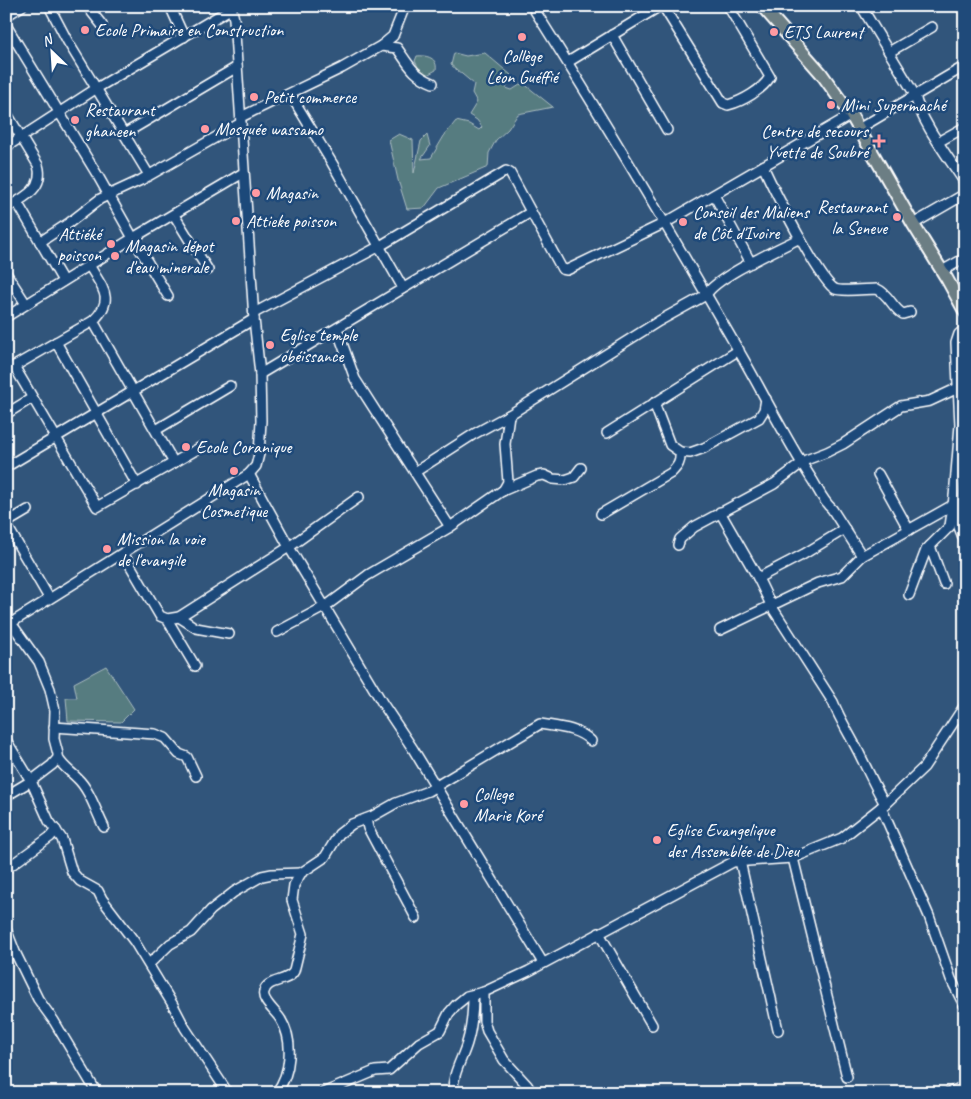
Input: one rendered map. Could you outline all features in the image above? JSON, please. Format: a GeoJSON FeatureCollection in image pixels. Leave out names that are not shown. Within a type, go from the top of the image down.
{"type":"FeatureCollection","features":[{"type":"Feature","properties":{"kind":"main road"},"geometry":{"type":"LineString","coordinates":[[762,6],[821,73],[860,128],[912,224],[965,312]]}},
{"type":"Feature","properties":{"kind":"street"},"geometry":{"type":"LineString","coordinates":[[6,16],[22,6]]}},
{"type":"Feature","properties":{"kind":"street"},"geometry":{"type":"LineString","coordinates":[[49,6],[68,42],[149,175]]}},
{"type":"Feature","properties":{"kind":"street"},"geometry":{"type":"LineString","coordinates":[[87,6],[102,25]]}},
{"type":"Feature","properties":{"kind":"street"},"geometry":{"type":"LineString","coordinates":[[170,6],[184,37]]}},
{"type":"Feature","properties":{"kind":"street"},"geometry":{"type":"LineString","coordinates":[[40,242],[69,223],[90,205],[149,175],[241,120],[381,46],[393,36],[405,6]]}},
{"type":"Feature","properties":{"kind":"street"},"geometry":{"type":"LineString","coordinates":[[532,6],[568,62],[665,224],[739,350],[801,463],[825,503],[832,509],[862,556]]}},
{"type":"Feature","properties":{"kind":"street"},"geometry":{"type":"LineString","coordinates":[[568,62],[662,6],[723,103],[728,105],[734,103],[766,84],[770,77],[728,6]]}},
{"type":"Feature","properties":{"kind":"street"},"geometry":{"type":"LineString","coordinates":[[861,6],[915,95],[920,109],[938,142],[965,184]]}},
{"type":"Feature","properties":{"kind":"street"},"geometry":{"type":"LineString","coordinates":[[6,147],[97,88],[231,7],[238,67],[243,173],[260,374],[261,421],[259,454],[256,466],[249,474],[8,622],[39,662],[45,675],[54,706],[54,739],[58,758],[62,766],[77,777],[87,791],[104,827]]}},
{"type":"Feature","properties":{"kind":"street"},"geometry":{"type":"LineString","coordinates":[[6,25],[168,296]]}},
{"type":"Feature","properties":{"kind":"street"},"geometry":{"type":"LineString","coordinates":[[889,52],[932,27]]}},
{"type":"Feature","properties":{"kind":"street"},"geometry":{"type":"LineString","coordinates":[[612,35],[667,130]]}},
{"type":"Feature","properties":{"kind":"street"},"geometry":{"type":"LineString","coordinates":[[381,46],[397,48],[415,74],[433,83]]}},
{"type":"Feature","properties":{"kind":"street"},"geometry":{"type":"LineString","coordinates":[[860,128],[965,66]]}},
{"type":"Feature","properties":{"kind":"street"},"geometry":{"type":"LineString","coordinates":[[124,134],[238,67]]}},
{"type":"Feature","properties":{"kind":"street"},"geometry":{"type":"LineString","coordinates":[[290,94],[332,163],[403,288]]}},
{"type":"Feature","properties":{"kind":"street"},"geometry":{"type":"LineString","coordinates":[[6,112],[38,165],[41,174],[40,181],[34,189],[6,208]]}},
{"type":"Feature","properties":{"kind":"street"},"geometry":{"type":"LineString","coordinates":[[6,467],[134,391],[254,316],[380,246],[506,170],[510,173],[564,270],[567,270],[665,224],[851,115]]}},
{"type":"Feature","properties":{"kind":"street"},"geometry":{"type":"LineString","coordinates":[[938,142],[965,127]]}},
{"type":"Feature","properties":{"kind":"street"},"geometry":{"type":"LineString","coordinates":[[762,166],[800,238],[824,278],[833,288],[839,290],[877,289],[882,291],[898,311],[903,314],[910,312]]}},
{"type":"Feature","properties":{"kind":"street"},"geometry":{"type":"LineString","coordinates":[[6,317],[133,238],[243,173]]}},
{"type":"Feature","properties":{"kind":"street"},"geometry":{"type":"LineString","coordinates":[[912,224],[965,194]]}},
{"type":"Feature","properties":{"kind":"street"},"geometry":{"type":"LineString","coordinates":[[714,195],[750,264]]}},
{"type":"Feature","properties":{"kind":"street"},"geometry":{"type":"LineString","coordinates":[[17,202],[63,281]]}},
{"type":"Feature","properties":{"kind":"street"},"geometry":{"type":"LineString","coordinates":[[260,374],[531,212]]}},
{"type":"Feature","properties":{"kind":"street"},"geometry":{"type":"LineString","coordinates":[[174,215],[208,270]]}},
{"type":"Feature","properties":{"kind":"street"},"geometry":{"type":"LineString","coordinates":[[415,472],[474,434],[509,416],[659,321],[706,295],[716,284],[800,238]]}},
{"type":"Feature","properties":{"kind":"street"},"geometry":{"type":"LineString","coordinates":[[942,271],[965,258]]}},
{"type":"Feature","properties":{"kind":"street"},"geometry":{"type":"LineString","coordinates":[[89,265],[104,290],[105,307],[93,321],[10,369],[32,398],[97,507],[202,447]]}},
{"type":"Feature","properties":{"kind":"street"},"geometry":{"type":"LineString","coordinates":[[6,273],[26,304]]}},
{"type":"Feature","properties":{"kind":"street"},"geometry":{"type":"LineString","coordinates":[[93,321],[174,463]]}},
{"type":"Feature","properties":{"kind":"street"},"geometry":{"type":"LineString","coordinates":[[338,329],[355,379],[450,526]]}},
{"type":"Feature","properties":{"kind":"street"},"geometry":{"type":"LineString","coordinates":[[909,595],[922,558],[930,546],[950,526],[954,501],[960,425],[956,342],[959,334],[965,329]]}},
{"type":"Feature","properties":{"kind":"street"},"geometry":{"type":"LineString","coordinates":[[56,342],[137,485]]}},
{"type":"Feature","properties":{"kind":"street"},"geometry":{"type":"LineString","coordinates":[[607,434],[739,350]]}},
{"type":"Feature","properties":{"kind":"street"},"geometry":{"type":"LineString","coordinates":[[156,430],[230,386]]}},
{"type":"Feature","properties":{"kind":"street"},"geometry":{"type":"LineString","coordinates":[[678,545],[680,539],[694,527],[780,480],[801,463],[827,452],[901,406],[930,401],[958,388]]}},
{"type":"Feature","properties":{"kind":"street"},"geometry":{"type":"LineString","coordinates":[[6,414],[32,398]]}},
{"type":"Feature","properties":{"kind":"street"},"geometry":{"type":"LineString","coordinates":[[654,403],[670,445],[680,452],[690,453],[704,448],[758,418],[764,410],[766,398]]}},
{"type":"Feature","properties":{"kind":"street"},"geometry":{"type":"LineString","coordinates":[[502,491],[508,482],[505,444],[509,416]]}},
{"type":"Feature","properties":{"kind":"street"},"geometry":{"type":"LineString","coordinates":[[601,514],[671,473],[681,460],[680,452]]}},
{"type":"Feature","properties":{"kind":"street"},"geometry":{"type":"LineString","coordinates":[[277,632],[326,606],[368,575],[450,526],[502,491],[538,476],[544,475],[553,479],[565,480],[574,476],[582,468]]}},
{"type":"Feature","properties":{"kind":"street"},"geometry":{"type":"LineString","coordinates":[[249,474],[289,547],[383,704],[413,749],[542,963]]}},
{"type":"Feature","properties":{"kind":"street"},"geometry":{"type":"LineString","coordinates":[[878,474],[909,530]]}},
{"type":"Feature","properties":{"kind":"street"},"geometry":{"type":"LineString","coordinates":[[122,553],[160,616],[167,619],[179,617],[289,547],[359,497]]}},
{"type":"Feature","properties":{"kind":"street"},"geometry":{"type":"LineString","coordinates":[[720,630],[818,584],[842,576],[862,556],[909,530],[954,501]]}},
{"type":"Feature","properties":{"kind":"street"},"geometry":{"type":"LineString","coordinates":[[954,501],[965,542]]}},
{"type":"Feature","properties":{"kind":"street"},"geometry":{"type":"LineString","coordinates":[[28,510],[6,523],[49,598]]}},
{"type":"Feature","properties":{"kind":"street"},"geometry":{"type":"LineString","coordinates":[[720,512],[758,578],[772,607],[833,702],[839,718],[858,750],[929,916],[951,980],[965,1007]]}},
{"type":"Feature","properties":{"kind":"street"},"geometry":{"type":"LineString","coordinates":[[758,578],[804,554],[845,529]]}},
{"type":"Feature","properties":{"kind":"street"},"geometry":{"type":"LineString","coordinates":[[930,546],[944,584]]}},
{"type":"Feature","properties":{"kind":"street"},"geometry":{"type":"LineString","coordinates":[[179,617],[196,628],[229,634]]}},
{"type":"Feature","properties":{"kind":"street"},"geometry":{"type":"LineString","coordinates":[[167,619],[195,666]]}},
{"type":"Feature","properties":{"kind":"street"},"geometry":{"type":"LineString","coordinates":[[323,1093],[375,1072],[389,1070],[419,1043],[440,1031],[449,1013],[467,996],[484,992],[542,963],[733,862],[793,858],[842,838],[883,806],[924,767],[965,705]]}},
{"type":"Feature","properties":{"kind":"street"},"geometry":{"type":"LineString","coordinates":[[276,1093],[286,1074],[289,1058],[288,1039],[282,1021],[263,997],[263,993],[269,985],[291,976],[294,971],[303,934],[292,900],[294,885],[301,873],[326,857],[339,834],[345,828],[435,786],[540,724],[567,728],[585,734],[591,740]]}},
{"type":"Feature","properties":{"kind":"street"},"geometry":{"type":"LineString","coordinates":[[54,726],[155,734],[165,738],[179,754],[187,758],[196,776]]}},
{"type":"Feature","properties":{"kind":"street"},"geometry":{"type":"LineString","coordinates":[[6,740],[30,781],[49,821],[56,830],[64,846],[72,872],[80,880],[98,890],[102,899],[149,964],[185,1028],[228,1093]]}},
{"type":"Feature","properties":{"kind":"street"},"geometry":{"type":"LineString","coordinates":[[6,796],[52,765],[58,758]]}},
{"type":"Feature","properties":{"kind":"street"},"geometry":{"type":"LineString","coordinates":[[366,819],[368,828],[416,918]]}},
{"type":"Feature","properties":{"kind":"street"},"geometry":{"type":"LineString","coordinates":[[6,869],[56,830]]}},
{"type":"Feature","properties":{"kind":"street"},"geometry":{"type":"LineString","coordinates":[[793,858],[847,1077]]}},
{"type":"Feature","properties":{"kind":"street"},"geometry":{"type":"LineString","coordinates":[[740,861],[778,1030]]}},
{"type":"Feature","properties":{"kind":"street"},"geometry":{"type":"LineString","coordinates":[[149,964],[170,944],[191,932],[211,910],[234,892],[262,876],[301,873]]}},
{"type":"Feature","properties":{"kind":"street"},"geometry":{"type":"LineString","coordinates":[[6,929],[38,999],[54,1021],[97,1093]]}},
{"type":"Feature","properties":{"kind":"street"},"geometry":{"type":"LineString","coordinates":[[599,933],[652,1025]]}},
{"type":"Feature","properties":{"kind":"street"},"geometry":{"type":"LineString","coordinates":[[484,992],[486,1031],[504,1060],[528,1085],[532,1093]]}},
{"type":"Feature","properties":{"kind":"street"},"geometry":{"type":"LineString","coordinates":[[453,1093],[455,1074],[468,1042],[474,995]]}},
{"type":"Feature","properties":{"kind":"street"},"geometry":{"type":"LineString","coordinates":[[948,1093],[965,1086]]}},
{"type":"Feature","properties":{"kind":"green space"},"geometry":{"type":"Polygon","coordinates":[[[454,53],[466,56],[485,53],[511,75],[506,88],[512,90],[523,83],[553,107],[518,114],[508,129],[496,140],[489,153],[488,167],[439,188],[424,208],[407,209],[389,140],[399,134],[413,140],[414,173],[421,141],[427,135],[430,146],[421,159],[431,158],[444,136],[456,121],[469,124],[479,130],[482,127],[477,120],[469,115],[477,102],[472,93],[474,84],[451,65],[454,53]]]}},
{"type":"Feature","properties":{"kind":"green space"},"geometry":{"type":"Polygon","coordinates":[[[417,56],[424,56],[434,60],[436,70],[427,75],[418,67],[415,61],[417,56]]]}},
{"type":"Feature","properties":{"kind":"green space"},"geometry":{"type":"Polygon","coordinates":[[[106,666],[134,709],[121,722],[68,721],[66,698],[77,698],[74,683],[106,666]]]}},
{"type":"Feature","properties":{"kind":"place","name":"Ecole Primaire en Construction"},"geometry":{"type":"Point","coordinates":[85,30]}},
{"type":"Feature","properties":{"kind":"place","name":"ETS Laurent"},"geometry":{"type":"Point","coordinates":[774,32]}},
{"type":"Feature","properties":{"kind":"place","name":"Collège Léon Guéffié"},"geometry":{"type":"Point","coordinates":[522,37]}},
{"type":"Feature","properties":{"kind":"place","name":"Petit commerce"},"geometry":{"type":"Point","coordinates":[254,97]}},
{"type":"Feature","properties":{"kind":"place","name":"Mini Supermaché"},"geometry":{"type":"Point","coordinates":[831,105]}},
{"type":"Feature","properties":{"kind":"place","name":"Restaurant ghaneen"},"geometry":{"type":"Point","coordinates":[75,120]}},
{"type":"Feature","properties":{"kind":"place","name":"Mosquée wassamo"},"geometry":{"type":"Point","coordinates":[205,129]}},
{"type":"Feature","properties":{"kind":"place","name":"Centre de secours Yvette de Soubré"},"geometry":{"type":"Point","coordinates":[879,141]}},
{"type":"Feature","properties":{"kind":"place","name":"Magasin"},"geometry":{"type":"Point","coordinates":[256,193]}},
{"type":"Feature","properties":{"kind":"place","name":"Restaurant la Seneve"},"geometry":{"type":"Point","coordinates":[897,217]}},
{"type":"Feature","properties":{"kind":"place","name":"Attieke poisson"},"geometry":{"type":"Point","coordinates":[236,221]}},
{"type":"Feature","properties":{"kind":"place","name":"Conseil des Maliens de Côt d'Ivoire"},"geometry":{"type":"Point","coordinates":[683,222]}},
{"type":"Feature","properties":{"kind":"place","name":"Attiéké poisson"},"geometry":{"type":"Point","coordinates":[111,244]}},
{"type":"Feature","properties":{"kind":"place","name":"Magasin dépot d'eau minerale"},"geometry":{"type":"Point","coordinates":[115,256]}},
{"type":"Feature","properties":{"kind":"place","name":"Eglise temple obéissance"},"geometry":{"type":"Point","coordinates":[270,345]}},
{"type":"Feature","properties":{"kind":"place","name":"Ecole Coranique"},"geometry":{"type":"Point","coordinates":[186,447]}},
{"type":"Feature","properties":{"kind":"place","name":"Magasin Cosmetique"},"geometry":{"type":"Point","coordinates":[234,471]}},
{"type":"Feature","properties":{"kind":"place","name":"Mission la voie de l'evangile"},"geometry":{"type":"Point","coordinates":[107,549]}},
{"type":"Feature","properties":{"kind":"place","name":"College Marie Koré"},"geometry":{"type":"Point","coordinates":[464,804]}},
{"type":"Feature","properties":{"kind":"place","name":"Eglise Evangelique des Assemblée de Dieu"},"geometry":{"type":"Point","coordinates":[657,840]}}]}
